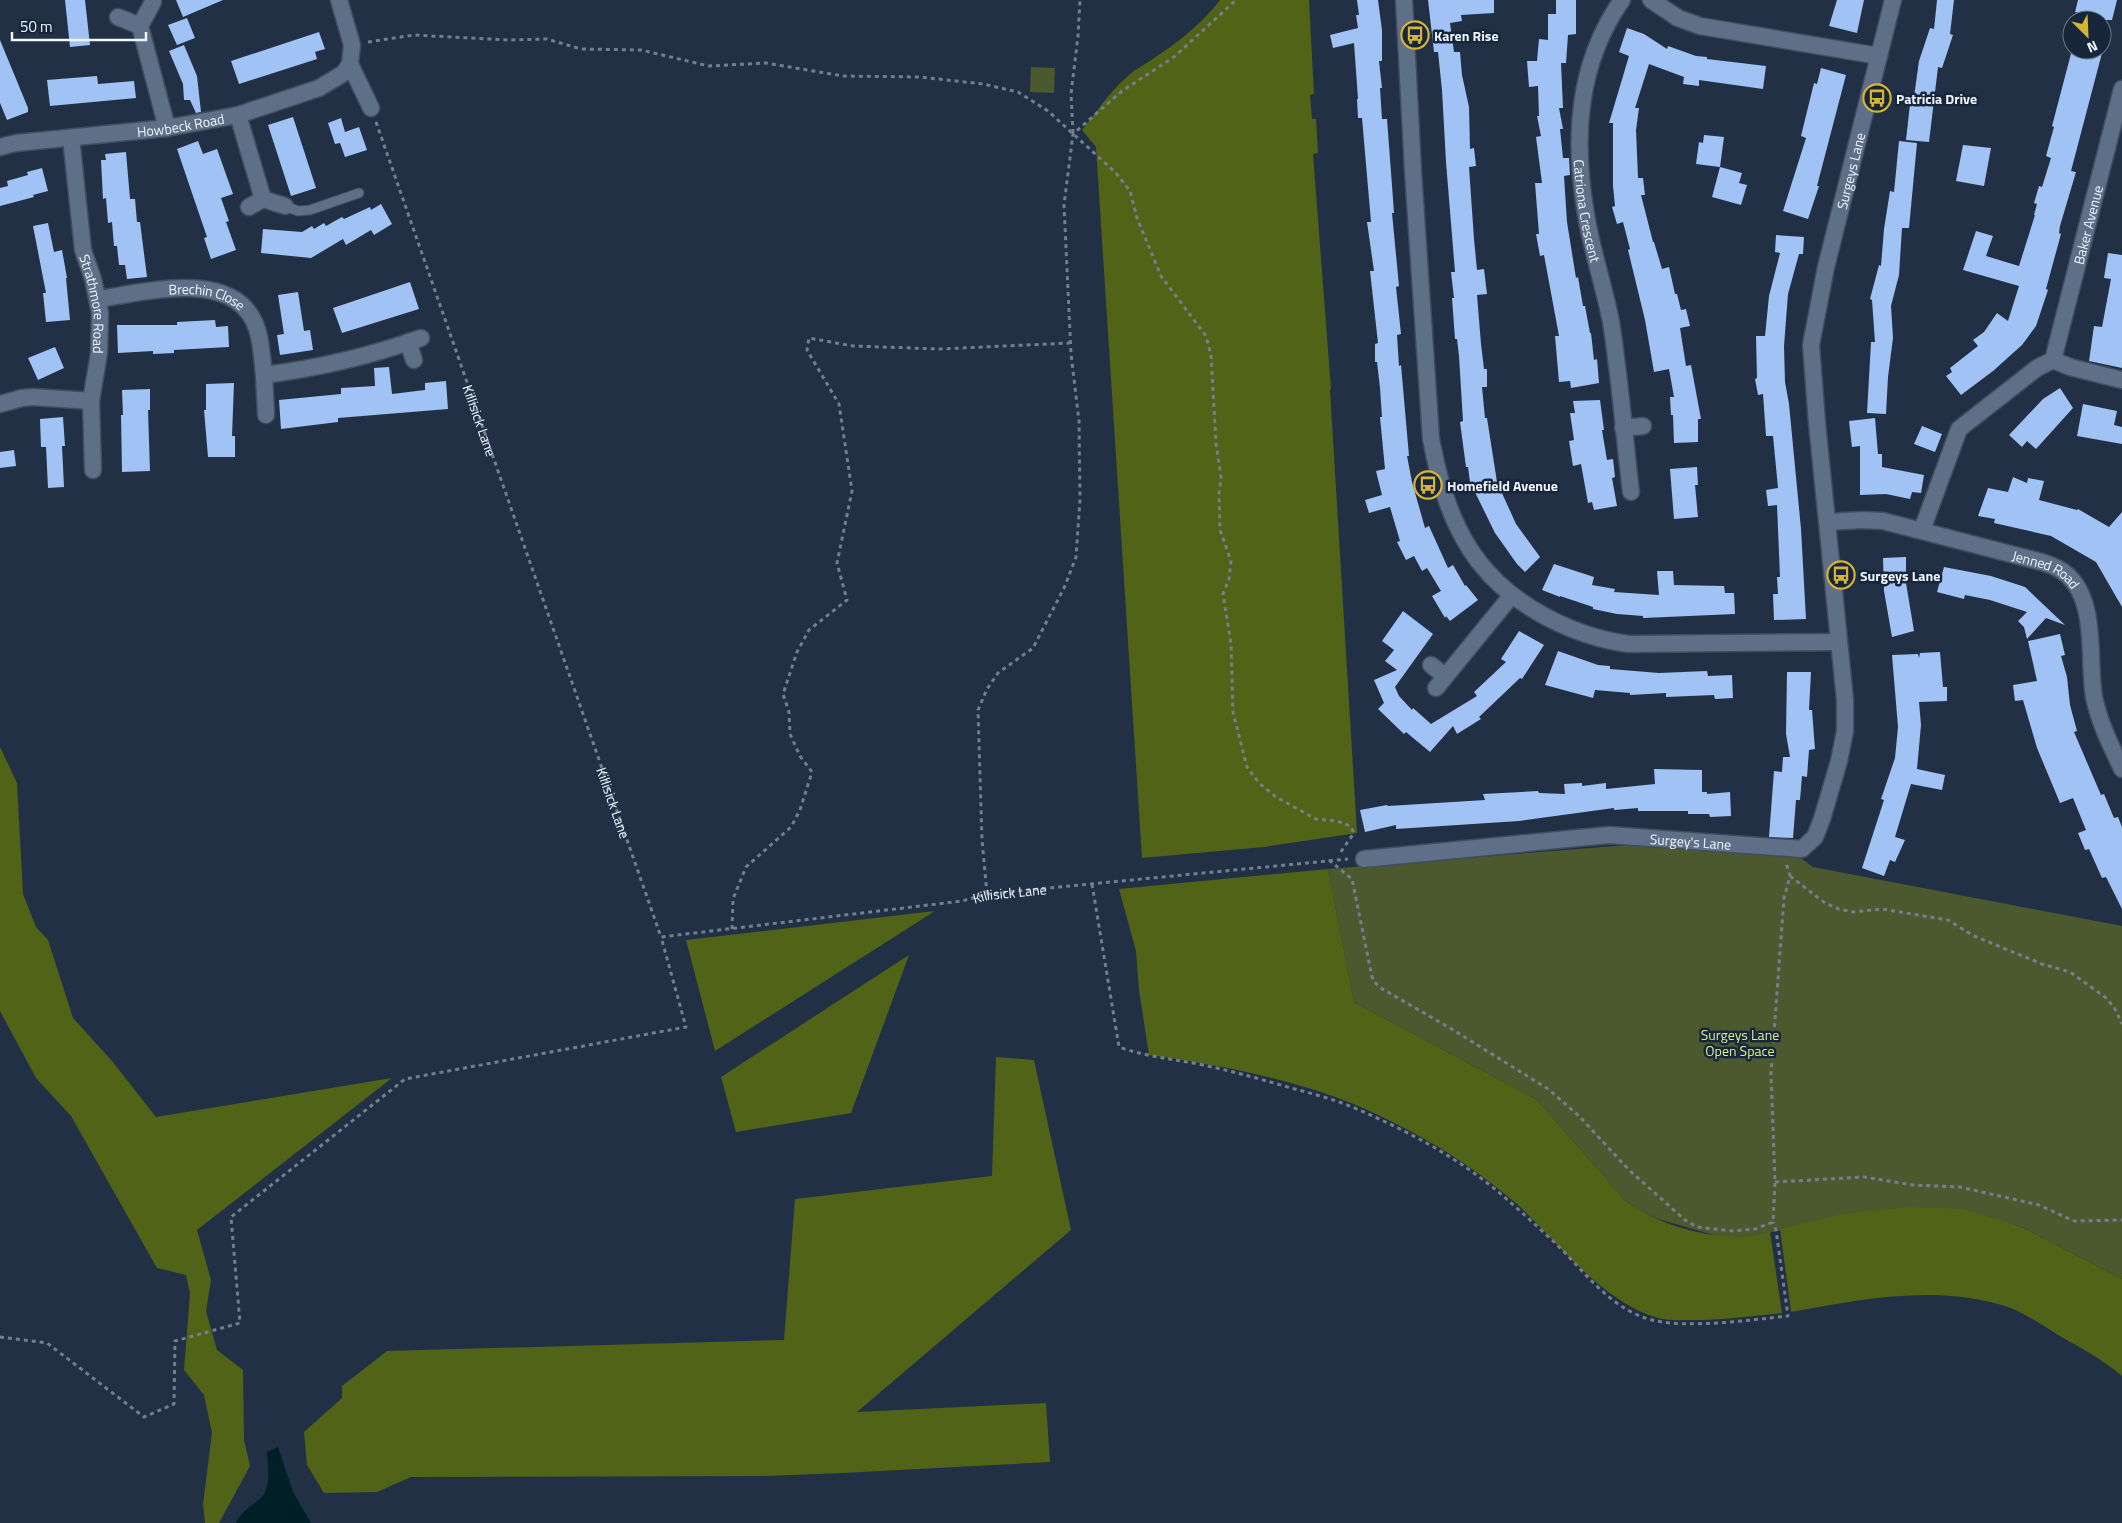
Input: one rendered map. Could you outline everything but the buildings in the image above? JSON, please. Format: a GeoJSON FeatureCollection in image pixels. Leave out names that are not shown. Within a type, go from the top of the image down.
{"type":"FeatureCollection","features":[{"type":"Feature","properties":{"kind":"street"},"geometry":{"type":"LineString","coordinates":[[339,0],[352,45],[350,64],[371,108]]}},
{"type":"Feature","properties":{"kind":"street"},"geometry":{"type":"LineString","coordinates":[[1404,0],[1413,171],[1433,447],[1438,472],[1448,504],[1461,532],[1479,562],[1512,595],[1540,614],[1571,628],[1615,642],[1629,644],[1839,642]]}},
{"type":"Feature","properties":{"kind":"street","name":"Catriona Crescent"},"geometry":{"type":"LineString","coordinates":[[1622,0],[1610,17],[1589,63],[1580,120],[1579,153],[1586,215],[1605,289],[1612,328],[1631,492]]}},
{"type":"Feature","properties":{"kind":"street"},"geometry":{"type":"LineString","coordinates":[[1651,0],[1678,18],[1700,26],[1879,56]]}},
{"type":"Feature","properties":{"kind":"street","name":"Surgeys Lane"},"geometry":{"type":"LineString","coordinates":[[1839,642],[1811,345],[1826,267],[1893,0]]}},
{"type":"Feature","properties":{"kind":"street"},"geometry":{"type":"LineString","coordinates":[[153,2],[140,26],[167,128]]}},
{"type":"Feature","properties":{"kind":"street"},"geometry":{"type":"LineString","coordinates":[[118,17],[140,26]]}},
{"type":"Feature","properties":{"kind":"street","name":"Howbeck Road"},"geometry":{"type":"LineString","coordinates":[[0,147],[16,143],[167,128],[238,115],[319,88],[344,73],[350,64]]}},
{"type":"Feature","properties":{"kind":"street","name":"Baker Avenue"},"geometry":{"type":"LineString","coordinates":[[2053,360],[2122,89]]}},
{"type":"Feature","properties":{"kind":"street"},"geometry":{"type":"LineString","coordinates":[[238,115],[256,203],[285,206]]}},
{"type":"Feature","properties":{"kind":"street","name":"Strathmore Road"},"geometry":{"type":"LineString","coordinates":[[71,138],[83,250],[98,299],[100,313],[99,353],[91,401],[94,470]]}},
{"type":"Feature","properties":{"kind":"street","name":"Brechin Close"},"geometry":{"type":"LineString","coordinates":[[98,299],[176,289],[201,289],[222,292],[244,307],[254,322],[261,344],[266,415]]}},
{"type":"Feature","properties":{"kind":"street"},"geometry":{"type":"LineString","coordinates":[[264,375],[309,370],[355,360],[414,340],[414,360]]}},
{"type":"Feature","properties":{"kind":"street"},"geometry":{"type":"LineString","coordinates":[[1922,530],[1959,429],[2037,368],[2053,360],[2070,367],[2122,380]]}},
{"type":"Feature","properties":{"kind":"street"},"geometry":{"type":"LineString","coordinates":[[0,404],[33,397],[91,401]]}},
{"type":"Feature","properties":{"kind":"street"},"geometry":{"type":"LineString","coordinates":[[1623,428],[1643,426]]}},
{"type":"Feature","properties":{"kind":"street","name":"Jenned Road"},"geometry":{"type":"LineString","coordinates":[[1828,522],[1883,521],[2042,562],[2060,570],[2074,582],[2084,600],[2088,622],[2094,697],[2102,724],[2122,769]]}},
{"type":"Feature","properties":{"kind":"street"},"geometry":{"type":"LineString","coordinates":[[1431,665],[1440,682],[1512,595]]}},
{"type":"Feature","properties":{"kind":"street","name":"Surgey's Lane"},"geometry":{"type":"LineString","coordinates":[[1364,858],[1609,835],[1802,848],[1815,837],[1840,761],[1845,731],[1845,700],[1839,642]]}},
{"type":"Feature","properties":{"kind":"lane"},"geometry":{"type":"LineString","coordinates":[[285,206],[298,211],[310,210],[359,193]]}},
{"type":"Feature","properties":{"kind":"path"},"geometry":{"type":"LineString","coordinates":[[987,894],[982,840],[978,710],[987,689],[998,673],[1033,648],[1065,586],[1076,557],[1080,499],[1079,421],[1070,343],[1064,205],[1074,134],[1071,94],[1080,0]]}},
{"type":"Feature","properties":{"kind":"path"},"geometry":{"type":"LineString","coordinates":[[1074,134],[1122,91],[1174,57],[1236,0]]}},
{"type":"Feature","properties":{"kind":"path"},"geometry":{"type":"LineString","coordinates":[[352,45],[414,35],[508,40],[547,39],[581,49],[641,50],[709,66],[766,63],[843,76],[920,77],[974,83],[1018,92],[1048,111],[1115,172],[1130,191],[1142,232],[1161,276],[1206,336],[1211,355],[1216,443],[1221,478],[1219,494],[1220,530],[1231,561],[1229,579],[1222,594],[1231,644],[1233,712],[1247,767],[1259,784],[1276,797],[1316,819],[1337,821],[1350,826],[1354,833],[1340,853]]}},
{"type":"Feature","properties":{"kind":"path","name":"Killisick Lane"},"geometry":{"type":"LineString","coordinates":[[371,108],[661,937],[962,901],[987,894],[1364,858]]}},
{"type":"Feature","properties":{"kind":"path"},"geometry":{"type":"LineString","coordinates":[[732,929],[733,899],[746,866],[791,827],[800,810],[812,772],[800,756],[790,734],[789,712],[783,694],[797,652],[809,630],[846,600],[838,563],[852,491],[839,404],[807,350],[809,338],[853,346],[940,349],[1070,343]]}},
{"type":"Feature","properties":{"kind":"path"},"geometry":{"type":"LineString","coordinates":[[1328,860],[1352,879],[1373,980],[1379,987],[1450,1028],[1548,1089],[1579,1116],[1629,1170],[1685,1220],[1697,1227],[1733,1231],[1755,1228],[1773,1222]]}},
{"type":"Feature","properties":{"kind":"path"},"geometry":{"type":"LineString","coordinates":[[1092,884],[1118,1047],[1142,1055],[1243,1074],[1336,1100],[1433,1147],[1482,1180],[1553,1241],[1602,1291],[1626,1309],[1652,1320],[1678,1323],[1730,1322],[1788,1316],[1776,1230],[1773,1222],[1775,1182],[1771,1074],[1784,898],[1790,876],[1786,864]]}},
{"type":"Feature","properties":{"kind":"path"},"geometry":{"type":"LineString","coordinates":[[1790,876],[1825,903],[1839,910],[1853,912],[1882,909],[1948,920],[1974,936],[2042,964],[2070,972],[2105,997],[2114,1007],[2122,1024]]}},
{"type":"Feature","properties":{"kind":"path"},"geometry":{"type":"LineString","coordinates":[[0,1338],[47,1343],[144,1417],[174,1404],[175,1340],[240,1323],[231,1217],[405,1079],[686,1027],[661,937]]}},
{"type":"Feature","properties":{"kind":"path"},"geometry":{"type":"LineString","coordinates":[[1775,1182],[1864,1177],[1913,1185],[1960,1187],[2039,1205],[2074,1221],[2122,1220]]}},
{"type":"Feature","properties":{"kind":"green space"},"geometry":{"type":"Polygon","coordinates":[[[1220,0],[1309,0],[1314,94],[1310,95],[1312,119],[1316,119],[1318,153],[1313,154],[1331,389],[1357,833],[1264,847],[1142,858],[1096,147],[1082,130],[1122,81],[1181,39],[1220,0]]]}},
{"type":"Feature","properties":{"kind":"green space"},"geometry":{"type":"Polygon","coordinates":[[[1031,67],[1055,68],[1054,93],[1030,92],[1031,67]]]}},
{"type":"Feature","properties":{"kind":"green space"},"geometry":{"type":"Polygon","coordinates":[[[0,747],[17,783],[23,894],[36,927],[48,940],[73,1018],[112,1061],[156,1117],[392,1078],[197,1230],[211,1280],[206,1311],[217,1350],[243,1370],[244,1440],[250,1466],[219,1523],[205,1523],[203,1504],[212,1433],[204,1395],[184,1370],[190,1293],[186,1275],[157,1268],[71,1116],[36,1078],[0,1011],[0,747]]]}},
{"type":"Feature","properties":{"kind":"green space","name":"Surgeys Lane Open Space"},"geometry":{"type":"Polygon","coordinates":[[[1641,844],[1795,854],[1813,867],[2122,926],[2122,1279],[2026,1229],[2008,1222],[1805,1225],[1759,1235],[1724,1238],[1658,1219],[1639,1210],[1625,1200],[1537,1100],[1354,1002],[1328,869],[1641,844]]]}},
{"type":"Feature","properties":{"kind":"green space"},"geometry":{"type":"Polygon","coordinates":[[[1328,869],[1354,1002],[1537,1100],[1625,1200],[1640,1210],[1675,1226],[1714,1235],[1752,1236],[1770,1232],[1782,1313],[1737,1318],[1666,1320],[1638,1310],[1618,1299],[1582,1270],[1518,1205],[1491,1183],[1445,1151],[1399,1125],[1351,1103],[1277,1079],[1149,1055],[1139,990],[1136,951],[1119,889],[1328,869]]]}},
{"type":"Feature","properties":{"kind":"green space"},"geometry":{"type":"Polygon","coordinates":[[[935,911],[715,1051],[686,940],[935,911]]]}},
{"type":"Feature","properties":{"kind":"green space"},"geometry":{"type":"Polygon","coordinates":[[[909,955],[851,1113],[736,1132],[721,1077],[909,955]]]}},
{"type":"Feature","properties":{"kind":"green space"},"geometry":{"type":"Polygon","coordinates":[[[996,1057],[1034,1060],[1071,1230],[857,1412],[1046,1403],[1050,1462],[765,1476],[411,1477],[377,1492],[324,1493],[307,1465],[304,1432],[342,1398],[342,1386],[387,1351],[784,1340],[795,1199],[992,1176],[996,1057]]]}},
{"type":"Feature","properties":{"kind":"green space"},"geometry":{"type":"Polygon","coordinates":[[[1911,1207],[1962,1209],[2008,1222],[2026,1229],[2122,1279],[2122,1376],[2094,1356],[2024,1314],[1998,1304],[1972,1298],[1920,1295],[1894,1296],[1791,1312],[1780,1229],[1842,1214],[1911,1207]]]}},
{"type":"Feature","properties":{"kind":"water"},"geometry":{"type":"Polygon","coordinates":[[[278,1447],[293,1492],[311,1523],[236,1523],[244,1512],[264,1494],[268,1483],[267,1452],[278,1447]]]}},
{"type":"Feature","properties":{"kind":"place","name":"Karen Rise"},"geometry":{"type":"Point","coordinates":[1415,35]}},
{"type":"Feature","properties":{"kind":"place","name":"Patricia Drive"},"geometry":{"type":"Point","coordinates":[1877,98]}},
{"type":"Feature","properties":{"kind":"place","name":"Homefield Avenue"},"geometry":{"type":"Point","coordinates":[1428,485]}},
{"type":"Feature","properties":{"kind":"place","name":"Surgeys Lane"},"geometry":{"type":"Point","coordinates":[1841,575]}}]}
